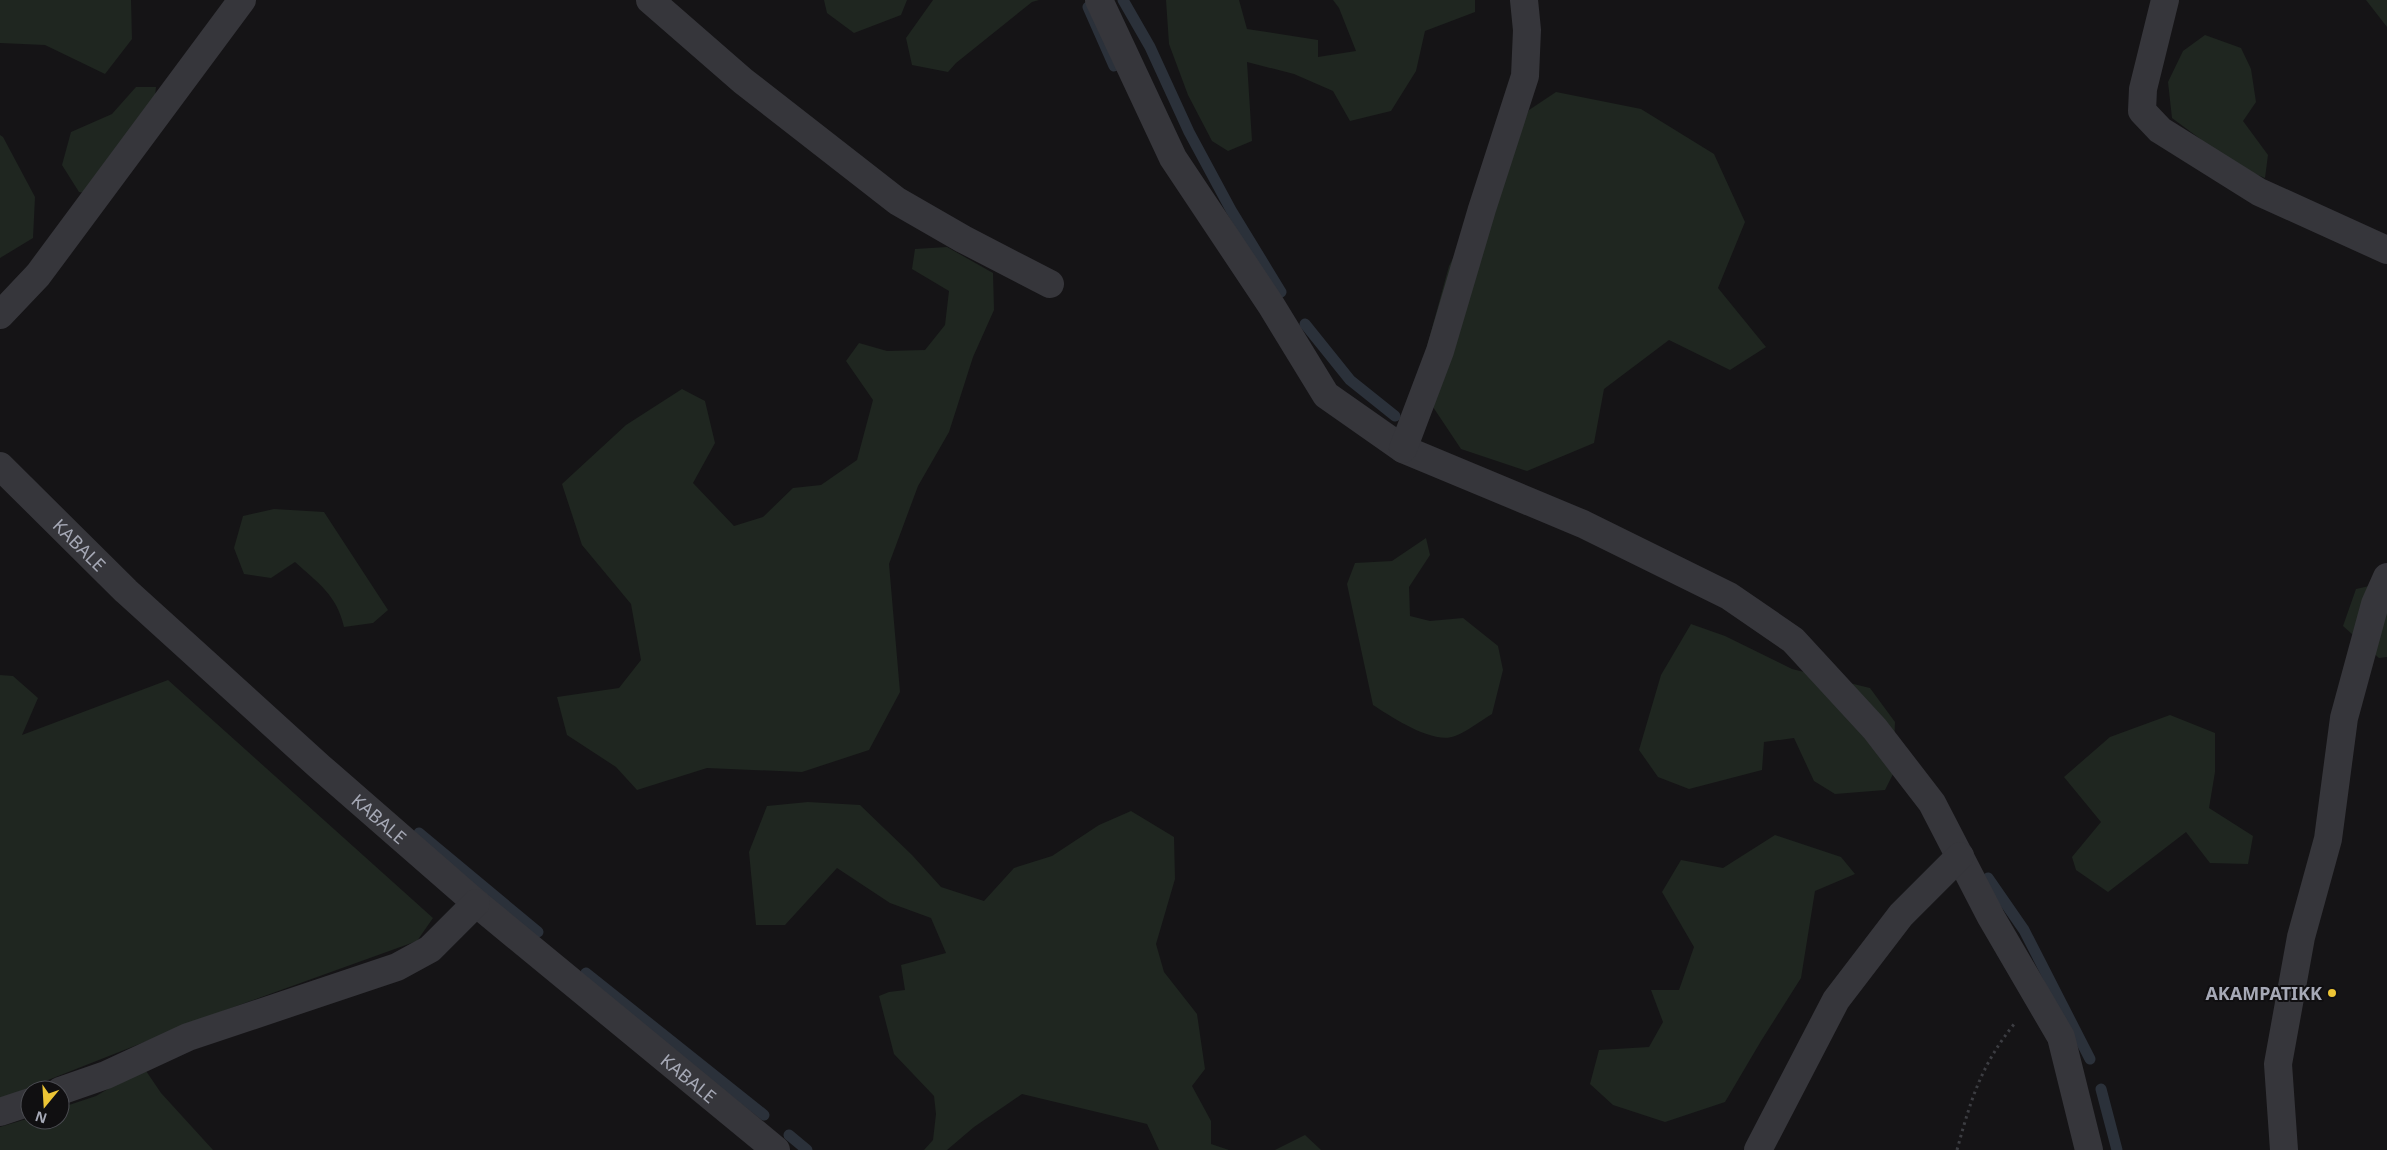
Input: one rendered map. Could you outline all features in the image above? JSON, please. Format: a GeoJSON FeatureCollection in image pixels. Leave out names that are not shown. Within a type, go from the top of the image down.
{"type":"FeatureCollection","features":[{"type":"Feature","properties":{"kind":"street"},"geometry":{"type":"LineString","coordinates":[[0,315],[38,275],[242,0]]}},
{"type":"Feature","properties":{"kind":"street"},"geometry":{"type":"LineString","coordinates":[[650,0],[743,80],[897,201],[963,239],[1050,284]]}},
{"type":"Feature","properties":{"kind":"street"},"geometry":{"type":"LineString","coordinates":[[1099,0],[1173,158],[1271,305],[1326,395],[1403,449],[1583,524],[1729,596],[1793,640],[1875,729],[1932,803],[1991,918],[2061,1037],[2089,1150]]}},
{"type":"Feature","properties":{"kind":"street"},"geometry":{"type":"LineString","coordinates":[[1403,449],[1440,351],[1482,209],[1525,76],[1527,30],[1524,0]]}},
{"type":"Feature","properties":{"kind":"street"},"geometry":{"type":"LineString","coordinates":[[2165,0],[2143,89],[2142,111],[2160,130],[2259,192],[2387,250]]}},
{"type":"Feature","properties":{"kind":"street","name":"KABALE"},"geometry":{"type":"LineString","coordinates":[[0,466],[126,592],[320,767],[476,903],[776,1150]]}},
{"type":"Feature","properties":{"kind":"street"},"geometry":{"type":"LineString","coordinates":[[2284,1150],[2278,1064],[2301,937],[2328,839],[2344,718],[2375,604],[2387,576]]}},
{"type":"Feature","properties":{"kind":"street"},"geometry":{"type":"LineString","coordinates":[[1758,1150],[1836,1000],[1901,915],[1960,856]]}},
{"type":"Feature","properties":{"kind":"street"},"geometry":{"type":"LineString","coordinates":[[70,1088],[106,1075],[188,1037],[396,967],[430,949],[476,903]]}},
{"type":"Feature","properties":{"kind":"street"},"geometry":{"type":"LineString","coordinates":[[0,1112],[20,1105]]}},
{"type":"Feature","properties":{"kind":"path"},"geometry":{"type":"LineString","coordinates":[[1957,1150],[1973,1093],[1994,1049],[2015,1023],[2040,1002]]}},
{"type":"Feature","properties":{"kind":"shaded area"},"geometry":{"type":"Polygon","coordinates":[[[0,0],[131,0],[132,39],[105,74],[45,45],[0,43],[0,0]]]}},
{"type":"Feature","properties":{"kind":"shaded area"},"geometry":{"type":"Polygon","coordinates":[[[824,0],[907,0],[901,15],[854,33],[827,13],[824,0]]]}},
{"type":"Feature","properties":{"kind":"shaded area"},"geometry":{"type":"Polygon","coordinates":[[[933,0],[1039,0],[1032,2],[956,63],[948,72],[912,65],[906,38],[933,0]]]}},
{"type":"Feature","properties":{"kind":"shaded area"},"geometry":{"type":"Polygon","coordinates":[[[1166,0],[1239,0],[1247,29],[1318,40],[1318,57],[1356,51],[1339,8],[1333,0],[1475,0],[1475,12],[1425,31],[1416,71],[1391,111],[1350,121],[1333,91],[1294,74],[1247,62],[1252,141],[1228,151],[1212,141],[1188,95],[1169,44],[1166,0]]]}},
{"type":"Feature","properties":{"kind":"shaded area"},"geometry":{"type":"Polygon","coordinates":[[[2366,0],[2387,0],[2387,27],[2366,0]]]}},
{"type":"Feature","properties":{"kind":"shaded area"},"geometry":{"type":"Polygon","coordinates":[[[2205,35],[2241,48],[2251,69],[2256,102],[2243,121],[2268,155],[2265,178],[2229,163],[2172,118],[2168,82],[2183,51],[2205,35]]]}},
{"type":"Feature","properties":{"kind":"shaded area"},"geometry":{"type":"Polygon","coordinates":[[[136,87],[156,87],[151,132],[90,194],[79,192],[62,165],[71,132],[112,114],[136,87]]]}},
{"type":"Feature","properties":{"kind":"shaded area"},"geometry":{"type":"Polygon","coordinates":[[[1556,92],[1641,109],[1714,154],[1745,222],[1718,288],[1766,347],[1730,370],[1669,340],[1604,389],[1594,443],[1527,471],[1461,449],[1417,383],[1449,266],[1529,110],[1556,92]]]}},
{"type":"Feature","properties":{"kind":"shaded area"},"geometry":{"type":"Polygon","coordinates":[[[0,135],[3,137],[35,197],[33,238],[0,258],[0,135]]]}},
{"type":"Feature","properties":{"kind":"shaded area"},"geometry":{"type":"Polygon","coordinates":[[[947,247],[993,273],[994,310],[973,357],[949,432],[918,486],[889,564],[900,692],[869,750],[802,772],[707,768],[637,790],[616,767],[567,735],[557,697],[619,688],[641,660],[631,604],[582,545],[562,484],[626,425],[682,389],[705,401],[715,443],[693,483],[734,526],[763,517],[793,488],[821,485],[857,460],[873,400],[846,361],[859,343],[887,351],[925,350],[945,325],[949,291],[912,269],[915,249],[947,247]]]}},
{"type":"Feature","properties":{"kind":"shaded area"},"geometry":{"type":"Polygon","coordinates":[[[274,509],[324,512],[388,610],[373,623],[344,627],[337,606],[326,590],[295,562],[271,578],[244,574],[234,548],[243,516],[274,509]]]}},
{"type":"Feature","properties":{"kind":"shaded area"},"geometry":{"type":"Polygon","coordinates":[[[1426,538],[1430,555],[1409,587],[1410,616],[1430,621],[1463,618],[1498,646],[1503,670],[1492,714],[1460,734],[1446,738],[1424,733],[1373,705],[1347,584],[1355,563],[1392,561],[1426,538]]]}},
{"type":"Feature","properties":{"kind":"shaded area"},"geometry":{"type":"Polygon","coordinates":[[[2387,582],[2387,657],[2379,658],[2343,626],[2356,589],[2387,582]]]}},
{"type":"Feature","properties":{"kind":"shaded area"},"geometry":{"type":"Polygon","coordinates":[[[1691,624],[1725,636],[1792,669],[1870,688],[1895,722],[1893,774],[1885,790],[1835,794],[1814,781],[1794,738],[1764,742],[1762,770],[1689,789],[1658,777],[1639,750],[1661,675],[1691,624]]]}},
{"type":"Feature","properties":{"kind":"shaded area"},"geometry":{"type":"Polygon","coordinates":[[[0,675],[13,676],[38,698],[22,735],[168,680],[433,918],[417,941],[223,1011],[48,1080],[20,1080],[20,1091],[0,1099],[0,675]]]}},
{"type":"Feature","properties":{"kind":"shaded area"},"geometry":{"type":"Polygon","coordinates":[[[2170,715],[2215,733],[2215,772],[2209,808],[2253,836],[2248,864],[2210,863],[2186,832],[2108,892],[2076,870],[2072,857],[2101,822],[2064,777],[2110,737],[2170,715]]]}},
{"type":"Feature","properties":{"kind":"shaded area"},"geometry":{"type":"Polygon","coordinates":[[[808,802],[860,805],[912,855],[941,887],[984,901],[1014,868],[1052,856],[1099,825],[1131,811],[1174,837],[1175,879],[1156,944],[1164,972],[1197,1014],[1205,1069],[1192,1086],[1211,1121],[1211,1144],[1229,1150],[1159,1150],[1147,1124],[1022,1094],[974,1127],[947,1150],[924,1150],[933,1140],[936,1114],[934,1096],[894,1054],[879,996],[889,992],[905,990],[901,965],[946,953],[931,918],[890,903],[837,868],[785,925],[756,925],[749,852],[767,806],[808,802]]]}},
{"type":"Feature","properties":{"kind":"shaded area"},"geometry":{"type":"Polygon","coordinates":[[[1775,835],[1841,857],[1855,874],[1815,891],[1801,978],[1725,1102],[1665,1122],[1613,1105],[1590,1084],[1599,1050],[1649,1047],[1663,1022],[1651,990],[1679,990],[1694,947],[1662,892],[1681,860],[1723,868],[1775,835]]]}},
{"type":"Feature","properties":{"kind":"shaded area"},"geometry":{"type":"Polygon","coordinates":[[[144,1068],[161,1093],[213,1150],[0,1150],[0,1127],[20,1121],[20,1130],[70,1130],[70,1105],[96,1096],[144,1068]]]}},
{"type":"Feature","properties":{"kind":"shaded area"},"geometry":{"type":"Polygon","coordinates":[[[1305,1135],[1321,1150],[1275,1150],[1305,1135]]]}},
{"type":"Feature","properties":{"kind":"waterway"},"geometry":{"type":"LineString","coordinates":[[1123,0],[1150,47],[1189,132],[1231,210],[1281,292]]}},
{"type":"Feature","properties":{"kind":"waterway"},"geometry":{"type":"LineString","coordinates":[[1088,7],[1114,66]]}},
{"type":"Feature","properties":{"kind":"waterway"},"geometry":{"type":"LineString","coordinates":[[1305,324],[1350,380],[1395,416]]}},
{"type":"Feature","properties":{"kind":"waterway"},"geometry":{"type":"LineString","coordinates":[[419,833],[538,932]]}},
{"type":"Feature","properties":{"kind":"waterway"},"geometry":{"type":"LineString","coordinates":[[1988,878],[2024,930],[2090,1059]]}},
{"type":"Feature","properties":{"kind":"waterway"},"geometry":{"type":"LineString","coordinates":[[586,973],[764,1115]]}},
{"type":"Feature","properties":{"kind":"waterway"},"geometry":{"type":"LineString","coordinates":[[2101,1089],[2117,1150]]}},
{"type":"Feature","properties":{"kind":"waterway"},"geometry":{"type":"LineString","coordinates":[[789,1135],[807,1150]]}},
{"type":"Feature","properties":{"kind":"place","name":"AKAMPATIKK"},"geometry":{"type":"Point","coordinates":[2332,993]}}]}
